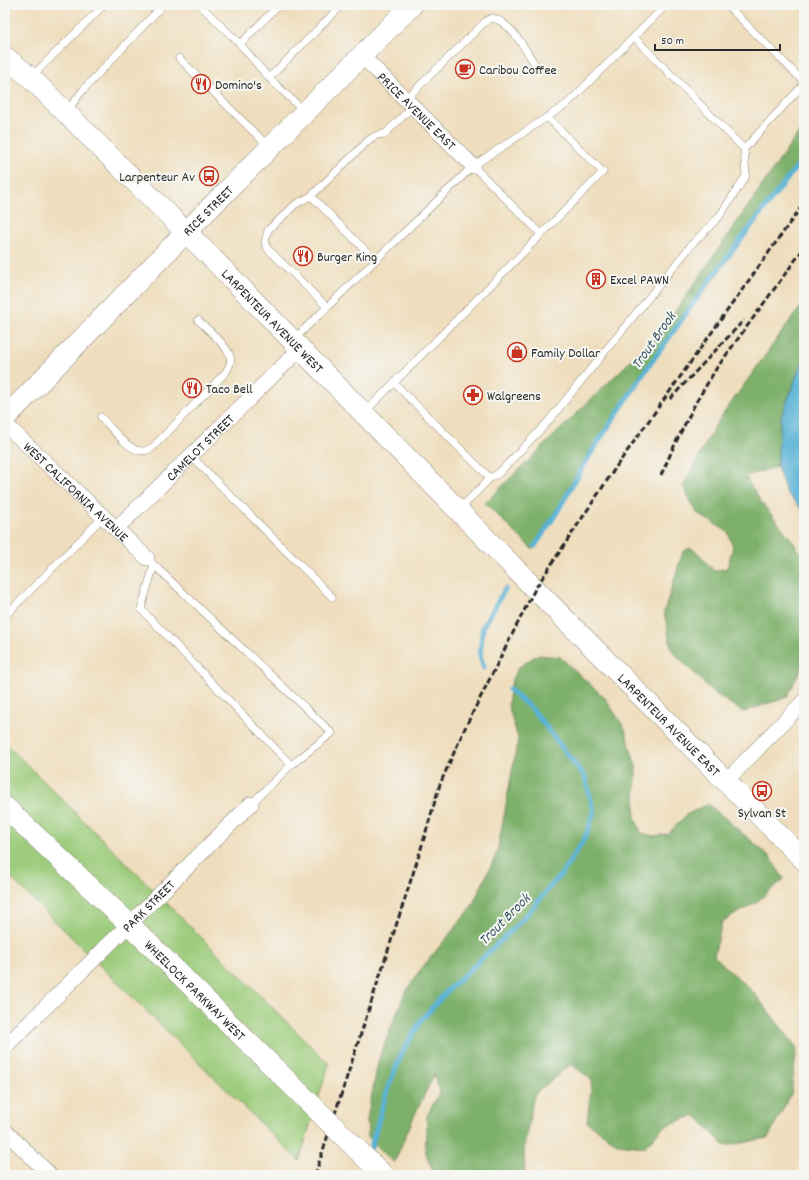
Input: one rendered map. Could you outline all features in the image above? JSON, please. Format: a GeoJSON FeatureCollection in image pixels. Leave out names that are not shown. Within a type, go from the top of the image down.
{"type":"FeatureCollection","features":[{"type":"Feature","properties":{"kind":"main road","name":"RICE STREET"},"geometry":{"type":"LineString","coordinates":[[5,418],[361,54],[412,5]]}},
{"type":"Feature","properties":{"kind":"main road","name":"LARPENTEUR AVENUE WEST"},"geometry":{"type":"LineString","coordinates":[[6,61],[30,78],[66,112],[297,344],[535,589]]}},
{"type":"Feature","properties":{"kind":"main road","name":"LARPENTEUR AVENUE EAST"},"geometry":{"type":"LineString","coordinates":[[535,589],[804,860]]}},
{"type":"Feature","properties":{"kind":"main road","name":"WHEELOCK PARKWAY WEST"},"geometry":{"type":"LineString","coordinates":[[5,807],[129,924],[383,1175]]}},
{"type":"Feature","properties":{"kind":"street","name":"PRICE AVENUE EAST"},"geometry":{"type":"LineString","coordinates":[[361,54],[473,166]]}},
{"type":"Feature","properties":{"kind":"street","name":"CAMELOT STREET"},"geometry":{"type":"LineString","coordinates":[[116,529],[190,456],[297,344]]}},
{"type":"Feature","properties":{"kind":"street","name":"WEST CALIFORNIA AVENUE"},"geometry":{"type":"LineString","coordinates":[[5,424],[151,562]]}},
{"type":"Feature","properties":{"kind":"street"},"geometry":{"type":"LineString","coordinates":[[726,781],[804,700]]}},
{"type":"Feature","properties":{"kind":"street","name":"PARK STREET"},"geometry":{"type":"LineString","coordinates":[[5,1047],[251,804]]}},
{"type":"Feature","properties":{"kind":"street"},"geometry":{"type":"LineString","coordinates":[[5,1131],[50,1175]]}},
{"type":"Feature","properties":{"kind":"lane"},"geometry":{"type":"LineString","coordinates":[[30,78],[104,5]]}},
{"type":"Feature","properties":{"kind":"lane"},"geometry":{"type":"LineString","coordinates":[[66,112],[83,90],[163,5]]}},
{"type":"Feature","properties":{"kind":"lane"},"geometry":{"type":"LineString","coordinates":[[200,5],[240,44],[269,78],[305,112]]}},
{"type":"Feature","properties":{"kind":"lane"},"geometry":{"type":"LineString","coordinates":[[240,44],[279,5]]}},
{"type":"Feature","properties":{"kind":"lane"},"geometry":{"type":"LineString","coordinates":[[269,78],[342,5]]}},
{"type":"Feature","properties":{"kind":"lane"},"geometry":{"type":"LineString","coordinates":[[297,344],[327,307],[473,166],[567,104],[666,5]]}},
{"type":"Feature","properties":{"kind":"lane"},"geometry":{"type":"LineString","coordinates":[[727,5],[804,83],[744,149]]}},
{"type":"Feature","properties":{"kind":"lane"},"geometry":{"type":"LineString","coordinates":[[327,307],[267,248],[265,242],[268,230],[296,204],[311,196],[370,139],[377,135],[385,134],[410,103],[487,20],[492,18],[501,22],[514,33],[534,63]]}},
{"type":"Feature","properties":{"kind":"lane"},"geometry":{"type":"LineString","coordinates":[[458,510],[490,478],[498,474],[547,423],[692,243],[719,217],[746,176],[744,149],[634,37]]}},
{"type":"Feature","properties":{"kind":"lane"},"geometry":{"type":"LineString","coordinates":[[179,58],[270,148]]}},
{"type":"Feature","properties":{"kind":"lane"},"geometry":{"type":"LineString","coordinates":[[364,413],[603,172],[547,117]]}},
{"type":"Feature","properties":{"kind":"lane"},"geometry":{"type":"LineString","coordinates":[[473,166],[541,234]]}},
{"type":"Feature","properties":{"kind":"lane"},"geometry":{"type":"LineString","coordinates":[[311,196],[376,260]]}},
{"type":"Feature","properties":{"kind":"lane"},"geometry":{"type":"LineString","coordinates":[[101,417],[126,443],[133,448],[140,452],[148,451],[153,447],[226,372],[230,364],[230,357],[222,344],[198,320]]}},
{"type":"Feature","properties":{"kind":"lane"},"geometry":{"type":"LineString","coordinates":[[394,383],[490,478]]}},
{"type":"Feature","properties":{"kind":"lane"},"geometry":{"type":"LineString","coordinates":[[190,456],[332,597]]}},
{"type":"Feature","properties":{"kind":"lane"},"geometry":{"type":"LineString","coordinates":[[5,616],[103,516]]}},
{"type":"Feature","properties":{"kind":"lane"},"geometry":{"type":"LineString","coordinates":[[151,562],[141,609],[291,765]]}},
{"type":"Feature","properties":{"kind":"lane","name":"PARK STREET"},"geometry":{"type":"LineString","coordinates":[[151,562],[332,733],[291,765],[251,804]]}},
{"type":"Feature","properties":{"kind":"green space"},"geometry":{"type":"Polygon","coordinates":[[[804,125],[804,158],[646,370],[591,453],[556,514],[533,550],[485,503],[660,332],[804,125]]]}},
{"type":"Feature","properties":{"kind":"green space"},"geometry":{"type":"Polygon","coordinates":[[[804,303],[804,361],[798,372],[781,418],[777,467],[745,476],[761,502],[791,539],[804,558],[804,657],[801,669],[787,697],[743,712],[714,693],[672,651],[664,612],[683,552],[690,548],[696,551],[714,571],[727,568],[733,547],[728,532],[697,513],[683,486],[716,424],[804,303]]]}},
{"type":"Feature","properties":{"kind":"green space"},"geometry":{"type":"Polygon","coordinates":[[[537,655],[560,657],[605,698],[625,729],[636,767],[635,817],[641,833],[654,836],[668,834],[686,815],[708,804],[769,856],[784,879],[755,903],[722,922],[714,956],[754,993],[797,1048],[791,1094],[768,1138],[725,1146],[695,1115],[665,1126],[644,1147],[618,1144],[587,1122],[592,1080],[571,1064],[534,1095],[524,1147],[525,1175],[437,1175],[432,1170],[425,1150],[427,1116],[440,1091],[434,1075],[394,1163],[368,1137],[367,1119],[379,1058],[404,995],[418,973],[471,908],[497,853],[518,739],[508,704],[512,679],[519,667],[537,655]]]}},
{"type":"Feature","properties":{"kind":"green space"},"geometry":{"type":"Polygon","coordinates":[[[5,743],[329,1064],[299,1161],[5,872],[5,743]]]}},
{"type":"Feature","properties":{"kind":"water"},"geometry":{"type":"Polygon","coordinates":[[[804,361],[804,512],[786,492],[777,467],[781,418],[798,372],[804,361]]]}},
{"type":"Feature","properties":{"kind":"waterway","name":"Trout Brook"},"geometry":{"type":"LineString","coordinates":[[535,546],[556,514],[591,453],[646,370],[710,280],[804,157]]}},
{"type":"Feature","properties":{"kind":"waterway","name":"Trout Brook"},"geometry":{"type":"LineString","coordinates":[[484,668],[480,655],[483,627],[505,589]]}},
{"type":"Feature","properties":{"kind":"waterway","name":"Trout Brook"},"geometry":{"type":"LineString","coordinates":[[369,1154],[387,1090],[402,1053],[422,1019],[448,990],[507,935],[562,873],[585,838],[594,812],[585,777],[533,710],[509,689]]}},
{"type":"Feature","properties":{"kind":"waterway","name":"Trout Brook"},"geometry":{"type":"LineString","coordinates":[[364,1175],[366,1166]]}},
{"type":"Feature","properties":{"kind":"railway"},"geometry":{"type":"LineString","coordinates":[[315,1175],[420,852],[440,784],[465,728],[535,589],[618,464],[804,203]]}},
{"type":"Feature","properties":{"kind":"railway"},"geometry":{"type":"LineString","coordinates":[[661,475],[695,404],[716,369],[804,248]]}},
{"type":"Feature","properties":{"kind":"railway"},"geometry":{"type":"LineString","coordinates":[[670,399],[744,320]]}},
{"type":"Feature","properties":{"kind":"place","name":"Caribou Coffee"},"geometry":{"type":"Point","coordinates":[465,69]}},
{"type":"Feature","properties":{"kind":"place","name":"Domino's"},"geometry":{"type":"Point","coordinates":[201,84]}},
{"type":"Feature","properties":{"kind":"place","name":"Larpenteur Av"},"geometry":{"type":"Point","coordinates":[209,176]}},
{"type":"Feature","properties":{"kind":"place","name":"Burger King"},"geometry":{"type":"Point","coordinates":[303,256]}},
{"type":"Feature","properties":{"kind":"place","name":"Excel PAWN"},"geometry":{"type":"Point","coordinates":[596,279]}},
{"type":"Feature","properties":{"kind":"place","name":"Family Dollar"},"geometry":{"type":"Point","coordinates":[517,352]}},
{"type":"Feature","properties":{"kind":"place","name":"Taco Bell"},"geometry":{"type":"Point","coordinates":[192,388]}},
{"type":"Feature","properties":{"kind":"place","name":"Walgreens"},"geometry":{"type":"Point","coordinates":[473,395]}},
{"type":"Feature","properties":{"kind":"place","name":"Sylvan St"},"geometry":{"type":"Point","coordinates":[762,791]}}]}
